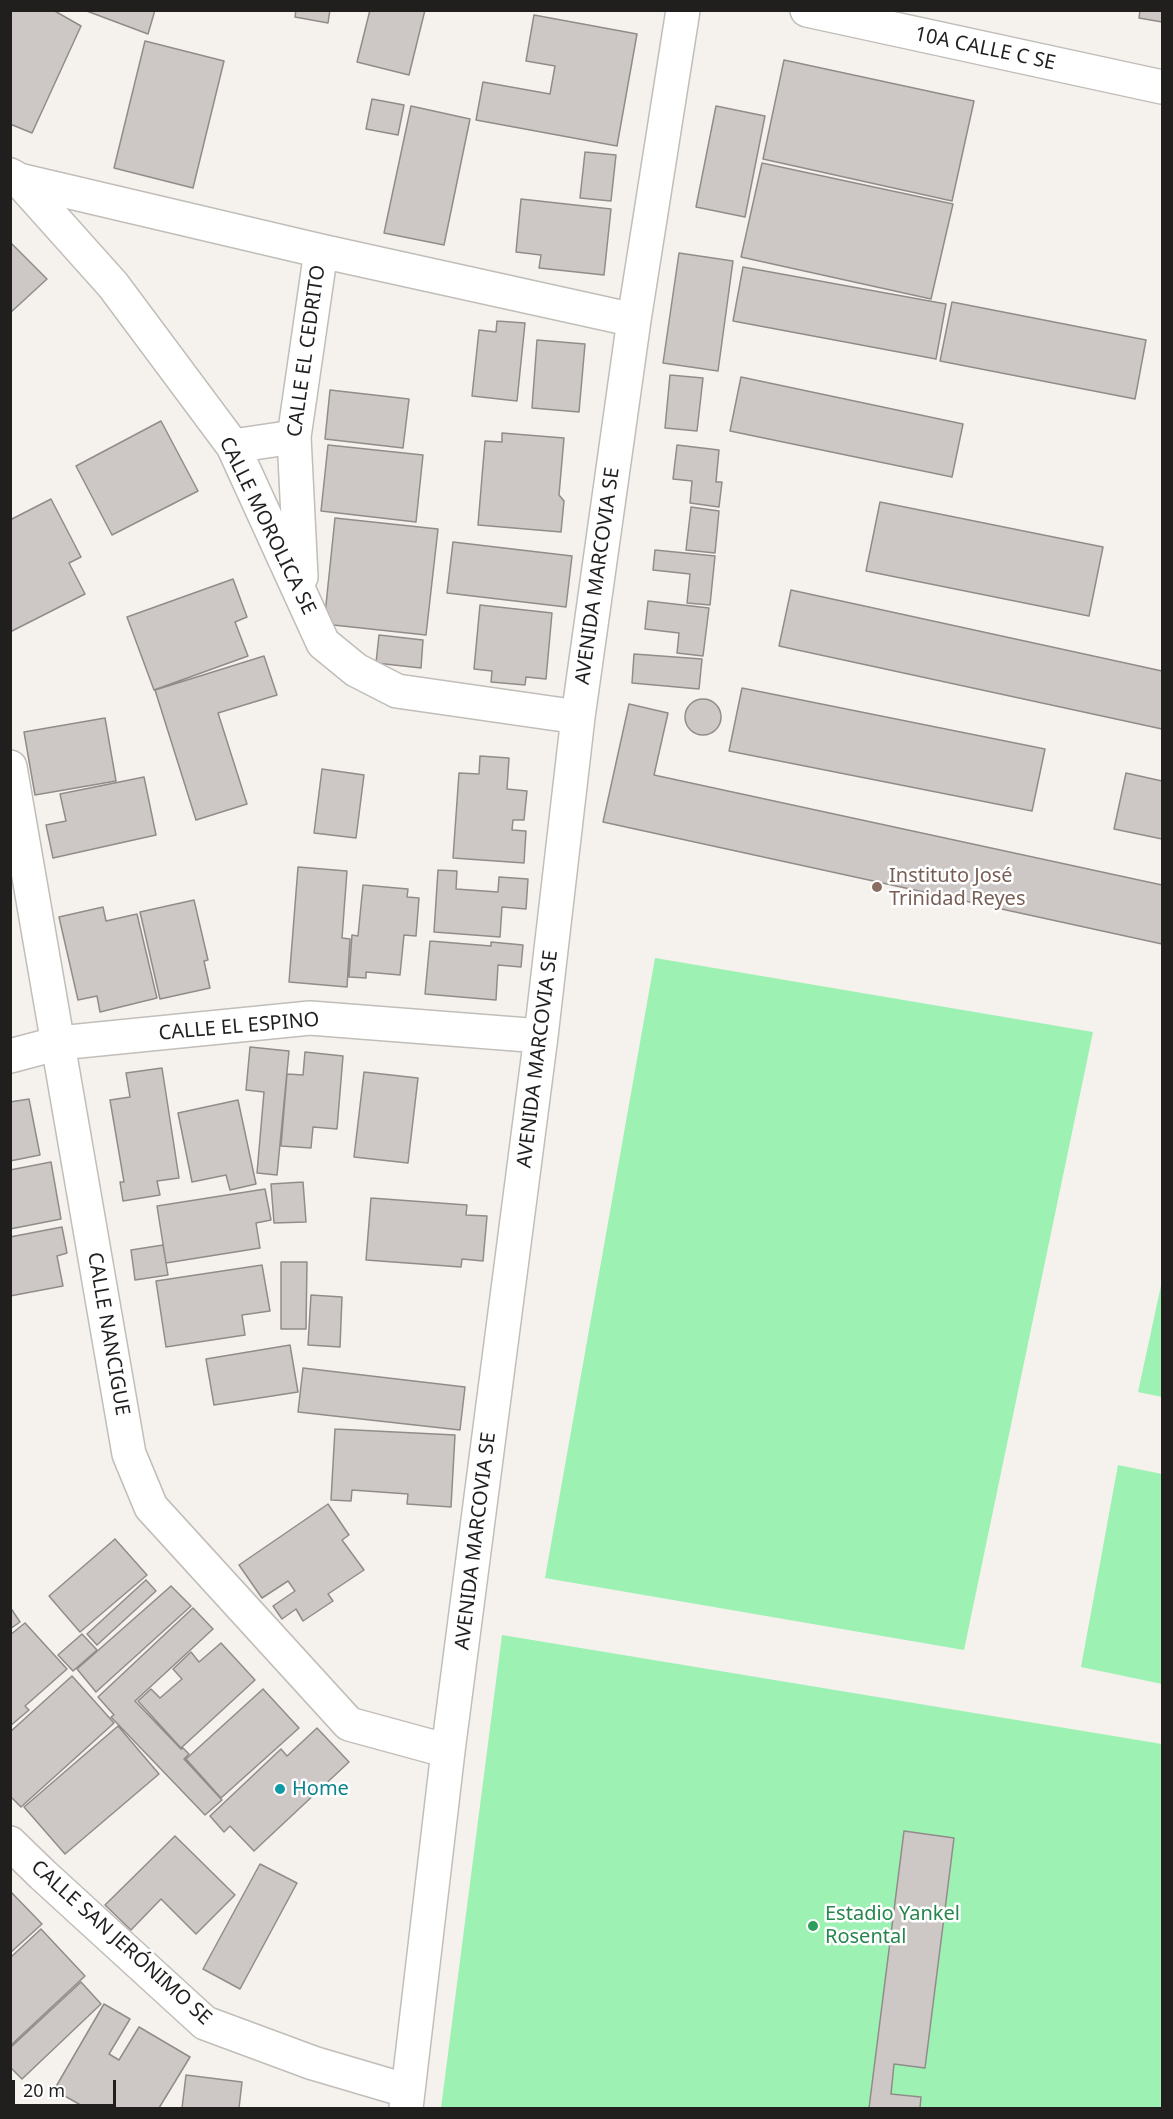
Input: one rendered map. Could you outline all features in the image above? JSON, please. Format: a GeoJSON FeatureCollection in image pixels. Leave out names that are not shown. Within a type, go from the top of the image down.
{"type":"FeatureCollection","features":[{"type":"Feature","properties":{"kind":"street","name":"AVENIDA MARCOVIA SE"},"geometry":{"type":"LineString","coordinates":[[407,2100],[448,1751],[541,1036],[578,717],[634,320],[683,10]]}},
{"type":"Feature","properties":{"kind":"street","name":"10A CALLE C SE"},"geometry":{"type":"LineString","coordinates":[[807,10],[1162,87]]}},
{"type":"Feature","properties":{"kind":"street"},"geometry":{"type":"LineString","coordinates":[[15,178],[321,251],[634,320]]}},
{"type":"Feature","properties":{"kind":"street","name":"CALLE MOROLICA SE"},"geometry":{"type":"LineString","coordinates":[[15,178],[113,285],[233,446],[323,643],[356,670],[397,691],[578,717]]}},
{"type":"Feature","properties":{"kind":"street","name":"CALLE EL CEDRITO"},"geometry":{"type":"LineString","coordinates":[[302,595],[294,436],[321,251]]}},
{"type":"Feature","properties":{"kind":"street"},"geometry":{"type":"LineString","coordinates":[[233,446],[294,436]]}},
{"type":"Feature","properties":{"kind":"street","name":"CALLE NANCIGUE"},"geometry":{"type":"LineString","coordinates":[[10,767],[129,1454],[151,1507],[349,1724],[448,1751]]}},
{"type":"Feature","properties":{"kind":"street","name":"CALLE EL ESPINO"},"geometry":{"type":"LineString","coordinates":[[10,1056],[59,1043],[310,1018],[541,1036]]}},
{"type":"Feature","properties":{"kind":"street","name":"CALLE SAN JERÓNIMO SE"},"geometry":{"type":"LineString","coordinates":[[10,1843],[206,2023],[407,2100]]}},
{"type":"Feature","properties":{"kind":"green space"},"geometry":{"type":"Polygon","coordinates":[[[655,958],[1093,1032],[964,1650],[545,1578],[655,958]]]}},
{"type":"Feature","properties":{"kind":"green space"},"geometry":{"type":"Polygon","coordinates":[[[1162,1281],[1162,1397],[1138,1392],[1162,1281]]]}},
{"type":"Feature","properties":{"kind":"green space"},"geometry":{"type":"Polygon","coordinates":[[[1118,1465],[1162,1474],[1162,1684],[1081,1667],[1118,1465]]]}},
{"type":"Feature","properties":{"kind":"green space","name":"Estadio Yankel Rosental"},"geometry":{"type":"Polygon","coordinates":[[[502,1635],[1162,1744],[1162,2108],[441,2108],[502,1635]]]}},
{"type":"Feature","properties":{"kind":"building"},"geometry":{"type":"Polygon","coordinates":[[[12,10],[53,10],[81,26],[32,133],[10,124],[10,13],[12,10]]]}},
{"type":"Feature","properties":{"kind":"building"},"geometry":{"type":"Polygon","coordinates":[[[84,10],[155,10],[148,34],[84,10]]]}},
{"type":"Feature","properties":{"kind":"building"},"geometry":{"type":"Polygon","coordinates":[[[296,10],[330,10],[328,23],[295,17],[296,10]]]}},
{"type":"Feature","properties":{"kind":"building"},"geometry":{"type":"Polygon","coordinates":[[[370,10],[425,10],[409,75],[357,62],[370,10]]]}},
{"type":"Feature","properties":{"kind":"building"},"geometry":{"type":"Polygon","coordinates":[[[1140,10],[1162,10],[1162,22],[1139,18],[1140,10]]]}},
{"type":"Feature","properties":{"kind":"building"},"geometry":{"type":"Polygon","coordinates":[[[534,15],[637,34],[617,146],[476,120],[483,82],[550,94],[555,66],[526,61],[534,15]]]}},
{"type":"Feature","properties":{"kind":"building"},"geometry":{"type":"Polygon","coordinates":[[[145,41],[224,61],[193,188],[114,168],[145,41]]]}},
{"type":"Feature","properties":{"kind":"building"},"geometry":{"type":"Polygon","coordinates":[[[784,60],[974,101],[952,201],[763,159],[784,60]]]}},
{"type":"Feature","properties":{"kind":"building"},"geometry":{"type":"Polygon","coordinates":[[[372,99],[404,105],[398,135],[366,129],[372,99]]]}},
{"type":"Feature","properties":{"kind":"building"},"geometry":{"type":"Polygon","coordinates":[[[411,106],[470,119],[444,245],[384,233],[411,106]]]}},
{"type":"Feature","properties":{"kind":"building"},"geometry":{"type":"Polygon","coordinates":[[[716,106],[765,116],[745,217],[696,207],[716,106]]]}},
{"type":"Feature","properties":{"kind":"building"},"geometry":{"type":"Polygon","coordinates":[[[585,152],[616,155],[611,201],[580,198],[585,152]]]}},
{"type":"Feature","properties":{"kind":"building"},"geometry":{"type":"Polygon","coordinates":[[[762,163],[953,204],[931,299],[741,257],[762,163]]]}},
{"type":"Feature","properties":{"kind":"building"},"geometry":{"type":"Polygon","coordinates":[[[521,199],[611,209],[604,275],[539,268],[541,255],[516,252],[521,199]]]}},
{"type":"Feature","properties":{"kind":"building"},"geometry":{"type":"Polygon","coordinates":[[[10,242],[47,279],[10,313],[10,242]]]}},
{"type":"Feature","properties":{"kind":"building"},"geometry":{"type":"Polygon","coordinates":[[[679,253],[733,261],[718,371],[663,363],[679,253]]]}},
{"type":"Feature","properties":{"kind":"building"},"geometry":{"type":"Polygon","coordinates":[[[743,267],[946,304],[936,359],[733,321],[743,267]]]}},
{"type":"Feature","properties":{"kind":"building"},"geometry":{"type":"Polygon","coordinates":[[[952,302],[1146,340],[1135,399],[940,361],[952,302]]]}},
{"type":"Feature","properties":{"kind":"building"},"geometry":{"type":"Polygon","coordinates":[[[497,321],[525,323],[517,401],[472,396],[479,330],[496,332],[497,321]]]}},
{"type":"Feature","properties":{"kind":"building"},"geometry":{"type":"Polygon","coordinates":[[[537,340],[585,344],[579,412],[532,408],[537,340]]]}},
{"type":"Feature","properties":{"kind":"building"},"geometry":{"type":"Polygon","coordinates":[[[670,375],[703,378],[697,431],[665,428],[670,375]]]}},
{"type":"Feature","properties":{"kind":"building"},"geometry":{"type":"Polygon","coordinates":[[[741,377],[963,424],[952,477],[730,431],[741,377]]]}},
{"type":"Feature","properties":{"kind":"building"},"geometry":{"type":"Polygon","coordinates":[[[330,390],[409,399],[403,448],[325,439],[330,390]]]}},
{"type":"Feature","properties":{"kind":"building"},"geometry":{"type":"Polygon","coordinates":[[[161,421],[198,491],[112,535],[76,466],[161,421]]]}},
{"type":"Feature","properties":{"kind":"building"},"geometry":{"type":"Polygon","coordinates":[[[502,433],[564,438],[559,495],[564,501],[561,532],[478,525],[485,441],[502,442],[502,433]]]}},
{"type":"Feature","properties":{"kind":"building"},"geometry":{"type":"Polygon","coordinates":[[[328,445],[423,455],[416,522],[321,511],[328,445]]]}},
{"type":"Feature","properties":{"kind":"building"},"geometry":{"type":"Polygon","coordinates":[[[677,445],[719,450],[716,482],[722,482],[719,507],[690,503],[692,481],[673,479],[677,445]]]}},
{"type":"Feature","properties":{"kind":"building"},"geometry":{"type":"Polygon","coordinates":[[[51,499],[81,557],[69,563],[85,594],[10,632],[10,520],[51,499]]]}},
{"type":"Feature","properties":{"kind":"building"},"geometry":{"type":"Polygon","coordinates":[[[880,502],[1103,547],[1089,616],[866,571],[880,502]]]}},
{"type":"Feature","properties":{"kind":"building"},"geometry":{"type":"Polygon","coordinates":[[[691,507],[719,511],[715,553],[686,550],[691,507]]]}},
{"type":"Feature","properties":{"kind":"building"},"geometry":{"type":"Polygon","coordinates":[[[335,518],[438,529],[426,635],[324,624],[335,518]]]}},
{"type":"Feature","properties":{"kind":"building"},"geometry":{"type":"Polygon","coordinates":[[[453,542],[572,556],[566,607],[447,593],[453,542]]]}},
{"type":"Feature","properties":{"kind":"building"},"geometry":{"type":"Polygon","coordinates":[[[655,550],[715,556],[710,605],[687,603],[690,574],[653,570],[655,550]]]}},
{"type":"Feature","properties":{"kind":"building"},"geometry":{"type":"Polygon","coordinates":[[[233,579],[247,617],[235,622],[248,656],[154,690],[127,617],[233,579]]]}},
{"type":"Feature","properties":{"kind":"building"},"geometry":{"type":"Polygon","coordinates":[[[791,590],[1162,671],[1162,729],[779,646],[791,590]]]}},
{"type":"Feature","properties":{"kind":"building"},"geometry":{"type":"Polygon","coordinates":[[[648,601],[709,608],[703,656],[677,653],[679,633],[645,629],[648,601]]]}},
{"type":"Feature","properties":{"kind":"building"},"geometry":{"type":"Polygon","coordinates":[[[480,605],[552,613],[546,679],[526,677],[525,685],[491,682],[492,671],[474,669],[480,605]]]}},
{"type":"Feature","properties":{"kind":"building"},"geometry":{"type":"Polygon","coordinates":[[[379,635],[423,640],[421,668],[376,663],[379,635]]]}},
{"type":"Feature","properties":{"kind":"building"},"geometry":{"type":"Polygon","coordinates":[[[634,654],[702,659],[699,689],[632,683],[634,654]]]}},
{"type":"Feature","properties":{"kind":"building"},"geometry":{"type":"Polygon","coordinates":[[[264,656],[277,695],[218,713],[247,804],[196,820],[155,690],[264,656]]]}},
{"type":"Feature","properties":{"kind":"building"},"geometry":{"type":"Polygon","coordinates":[[[742,688],[1045,749],[1032,811],[729,751],[742,688]]]}},
{"type":"Feature","properties":{"kind":"building"},"geometry":{"type":"Polygon","coordinates":[[[703,699],[716,704],[721,717],[716,730],[703,735],[690,730],[685,717],[690,704],[703,699]]]}},
{"type":"Feature","properties":{"kind":"building"},"geometry":{"type":"Polygon","coordinates":[[[629,704],[668,713],[654,775],[1162,885],[1162,944],[603,822],[629,704]]]}},
{"type":"Feature","properties":{"kind":"building"},"geometry":{"type":"Polygon","coordinates":[[[105,718],[116,781],[35,795],[24,732],[105,718]]]}},
{"type":"Feature","properties":{"kind":"building"},"geometry":{"type":"Polygon","coordinates":[[[480,756],[509,758],[507,789],[527,791],[524,820],[513,820],[512,830],[526,831],[524,863],[453,858],[459,773],[479,774],[480,756]]]}},
{"type":"Feature","properties":{"kind":"building"},"geometry":{"type":"Polygon","coordinates":[[[322,769],[364,775],[356,838],[314,833],[322,769]]]}},
{"type":"Feature","properties":{"kind":"building"},"geometry":{"type":"Polygon","coordinates":[[[1126,773],[1162,781],[1162,839],[1114,829],[1126,773]]]}},
{"type":"Feature","properties":{"kind":"building"},"geometry":{"type":"Polygon","coordinates":[[[144,777],[156,835],[53,858],[46,825],[66,821],[60,794],[144,777]]]}},
{"type":"Feature","properties":{"kind":"building"},"geometry":{"type":"Polygon","coordinates":[[[298,867],[347,871],[342,938],[350,939],[347,987],[289,982],[298,867]]]}},
{"type":"Feature","properties":{"kind":"building"},"geometry":{"type":"Polygon","coordinates":[[[438,870],[457,871],[456,889],[498,892],[499,877],[528,879],[526,909],[502,907],[500,937],[434,932],[438,870]]]}},
{"type":"Feature","properties":{"kind":"building"},"geometry":{"type":"Polygon","coordinates":[[[363,885],[408,889],[407,897],[419,898],[416,936],[404,935],[400,975],[366,972],[366,978],[349,977],[352,935],[358,936],[363,885]]]}},
{"type":"Feature","properties":{"kind":"building"},"geometry":{"type":"Polygon","coordinates":[[[194,900],[208,960],[204,961],[210,988],[160,999],[140,912],[194,900]]]}},
{"type":"Feature","properties":{"kind":"building"},"geometry":{"type":"Polygon","coordinates":[[[103,907],[106,921],[137,914],[157,998],[100,1012],[97,996],[78,1000],[59,917],[103,907]]]}},
{"type":"Feature","properties":{"kind":"building"},"geometry":{"type":"Polygon","coordinates":[[[430,941],[491,946],[491,942],[523,945],[521,967],[498,965],[496,1000],[425,994],[430,941]]]}},
{"type":"Feature","properties":{"kind":"building"},"geometry":{"type":"Polygon","coordinates":[[[250,1047],[289,1051],[277,1175],[257,1173],[264,1092],[246,1090],[250,1047]]]}},
{"type":"Feature","properties":{"kind":"building"},"geometry":{"type":"Polygon","coordinates":[[[305,1052],[343,1056],[337,1129],[313,1127],[311,1148],[281,1146],[287,1074],[303,1075],[305,1052]]]}},
{"type":"Feature","properties":{"kind":"building"},"geometry":{"type":"Polygon","coordinates":[[[162,1068],[179,1178],[157,1181],[160,1195],[123,1201],[120,1182],[124,1182],[110,1100],[130,1097],[126,1073],[162,1068]]]}},
{"type":"Feature","properties":{"kind":"building"},"geometry":{"type":"Polygon","coordinates":[[[364,1072],[418,1078],[408,1163],[354,1157],[364,1072]]]}},
{"type":"Feature","properties":{"kind":"building"},"geometry":{"type":"Polygon","coordinates":[[[29,1099],[40,1155],[10,1161],[10,1102],[29,1099]]]}},
{"type":"Feature","properties":{"kind":"building"},"geometry":{"type":"Polygon","coordinates":[[[238,1100],[256,1184],[230,1190],[226,1175],[192,1182],[178,1113],[238,1100]]]}},
{"type":"Feature","properties":{"kind":"building"},"geometry":{"type":"Polygon","coordinates":[[[51,1162],[61,1219],[10,1229],[10,1170],[51,1162]]]}},
{"type":"Feature","properties":{"kind":"building"},"geometry":{"type":"Polygon","coordinates":[[[303,1182],[306,1222],[274,1223],[271,1184],[303,1182]]]}},
{"type":"Feature","properties":{"kind":"building"},"geometry":{"type":"Polygon","coordinates":[[[265,1189],[271,1220],[256,1223],[260,1248],[166,1263],[157,1206],[265,1189]]]}},
{"type":"Feature","properties":{"kind":"building"},"geometry":{"type":"Polygon","coordinates":[[[371,1198],[467,1205],[466,1215],[487,1216],[483,1261],[462,1259],[461,1267],[366,1260],[371,1198]]]}},
{"type":"Feature","properties":{"kind":"building"},"geometry":{"type":"Polygon","coordinates":[[[62,1227],[67,1253],[57,1256],[63,1286],[10,1296],[10,1237],[62,1227]]]}},
{"type":"Feature","properties":{"kind":"building"},"geometry":{"type":"Polygon","coordinates":[[[163,1245],[168,1275],[135,1280],[131,1250],[163,1245]]]}},
{"type":"Feature","properties":{"kind":"building"},"geometry":{"type":"Polygon","coordinates":[[[281,1262],[307,1262],[306,1329],[281,1329],[281,1262]]]}},
{"type":"Feature","properties":{"kind":"building"},"geometry":{"type":"Polygon","coordinates":[[[262,1265],[270,1311],[242,1315],[245,1335],[166,1347],[156,1281],[262,1265]]]}},
{"type":"Feature","properties":{"kind":"building"},"geometry":{"type":"Polygon","coordinates":[[[311,1295],[342,1297],[340,1347],[308,1345],[311,1295]]]}},
{"type":"Feature","properties":{"kind":"building"},"geometry":{"type":"Polygon","coordinates":[[[290,1345],[298,1392],[214,1405],[206,1359],[290,1345]]]}},
{"type":"Feature","properties":{"kind":"building"},"geometry":{"type":"Polygon","coordinates":[[[303,1368],[465,1387],[460,1430],[298,1412],[303,1368]]]}},
{"type":"Feature","properties":{"kind":"building"},"geometry":{"type":"Polygon","coordinates":[[[335,1429],[455,1435],[451,1507],[407,1504],[408,1494],[352,1490],[351,1501],[331,1500],[335,1429]]]}},
{"type":"Feature","properties":{"kind":"building"},"geometry":{"type":"Polygon","coordinates":[[[328,1504],[349,1535],[342,1540],[364,1570],[328,1594],[333,1601],[303,1621],[296,1609],[282,1619],[273,1606],[295,1591],[288,1581],[262,1598],[239,1565],[328,1504]]]}},
{"type":"Feature","properties":{"kind":"building"},"geometry":{"type":"Polygon","coordinates":[[[115,1539],[147,1575],[80,1632],[49,1596],[115,1539]]]}},
{"type":"Feature","properties":{"kind":"building"},"geometry":{"type":"Polygon","coordinates":[[[146,1580],[156,1591],[97,1645],[87,1634],[146,1580]]]}},
{"type":"Feature","properties":{"kind":"building"},"geometry":{"type":"Polygon","coordinates":[[[171,1586],[191,1606],[96,1692],[77,1669],[171,1586]]]}},
{"type":"Feature","properties":{"kind":"building"},"geometry":{"type":"Polygon","coordinates":[[[10,1607],[20,1622],[10,1629],[10,1607]]]}},
{"type":"Feature","properties":{"kind":"building"},"geometry":{"type":"Polygon","coordinates":[[[193,1608],[213,1629],[135,1701],[181,1749],[183,1748],[189,1754],[184,1759],[222,1800],[205,1815],[111,1717],[114,1715],[98,1697],[193,1608]]]}},
{"type":"Feature","properties":{"kind":"building"},"geometry":{"type":"Polygon","coordinates":[[[25,1623],[67,1669],[25,1706],[29,1710],[10,1726],[10,1635],[25,1623]]]}},
{"type":"Feature","properties":{"kind":"building"},"geometry":{"type":"Polygon","coordinates":[[[82,1634],[97,1650],[73,1671],[58,1655],[82,1634]]]}},
{"type":"Feature","properties":{"kind":"building"},"geometry":{"type":"Polygon","coordinates":[[[221,1643],[255,1680],[181,1748],[138,1701],[151,1689],[160,1698],[182,1679],[173,1669],[191,1652],[199,1662],[221,1643]]]}},
{"type":"Feature","properties":{"kind":"building"},"geometry":{"type":"Polygon","coordinates":[[[72,1676],[114,1723],[21,1807],[10,1796],[10,1732],[72,1676]]]}},
{"type":"Feature","properties":{"kind":"building"},"geometry":{"type":"Polygon","coordinates":[[[263,1689],[299,1728],[221,1798],[186,1759],[263,1689]]]}},
{"type":"Feature","properties":{"kind":"building"},"geometry":{"type":"Polygon","coordinates":[[[118,1726],[159,1774],[65,1854],[24,1807],[118,1726]]]}},
{"type":"Feature","properties":{"kind":"building","name":"Home"},"geometry":{"type":"Polygon","coordinates":[[[317,1728],[349,1762],[254,1851],[230,1826],[224,1832],[210,1816],[281,1749],[287,1756],[317,1728]]]}},
{"type":"Feature","properties":{"kind":"building"},"geometry":{"type":"Polygon","coordinates":[[[904,1831],[954,1838],[925,2068],[894,2064],[891,2094],[921,2097],[920,2108],[869,2108],[904,1831]]]}},
{"type":"Feature","properties":{"kind":"building"},"geometry":{"type":"Polygon","coordinates":[[[175,1836],[235,1895],[196,1934],[161,1899],[131,1930],[105,1905],[175,1836]]]}},
{"type":"Feature","properties":{"kind":"building"},"geometry":{"type":"Polygon","coordinates":[[[260,1864],[297,1883],[240,1989],[203,1969],[260,1864]]]}},
{"type":"Feature","properties":{"kind":"building"},"geometry":{"type":"Polygon","coordinates":[[[10,1891],[42,1924],[10,1953],[10,1891]]]}},
{"type":"Feature","properties":{"kind":"building"},"geometry":{"type":"Polygon","coordinates":[[[41,1929],[85,1976],[10,2046],[10,1958],[41,1929]]]}},
{"type":"Feature","properties":{"kind":"building"},"geometry":{"type":"Polygon","coordinates":[[[81,1982],[101,2004],[22,2079],[10,2067],[10,2048],[81,1982]]]}},
{"type":"Feature","properties":{"kind":"building"},"geometry":{"type":"Polygon","coordinates":[[[104,2004],[130,2019],[109,2054],[119,2060],[139,2027],[190,2057],[159,2108],[86,2108],[54,2090],[104,2004]]]}},
{"type":"Feature","properties":{"kind":"building"},"geometry":{"type":"Polygon","coordinates":[[[186,2075],[242,2082],[239,2108],[182,2108],[186,2075]]]}},
{"type":"Feature","properties":{"kind":"place","name":"Instituto José Trinidad Reyes"},"geometry":{"type":"Point","coordinates":[877,887]}},
{"type":"Feature","properties":{"kind":"place","name":"Home"},"geometry":{"type":"Point","coordinates":[280,1789]}},
{"type":"Feature","properties":{"kind":"place","name":"Estadio Yankel Rosental"},"geometry":{"type":"Point","coordinates":[813,1926]}}]}
